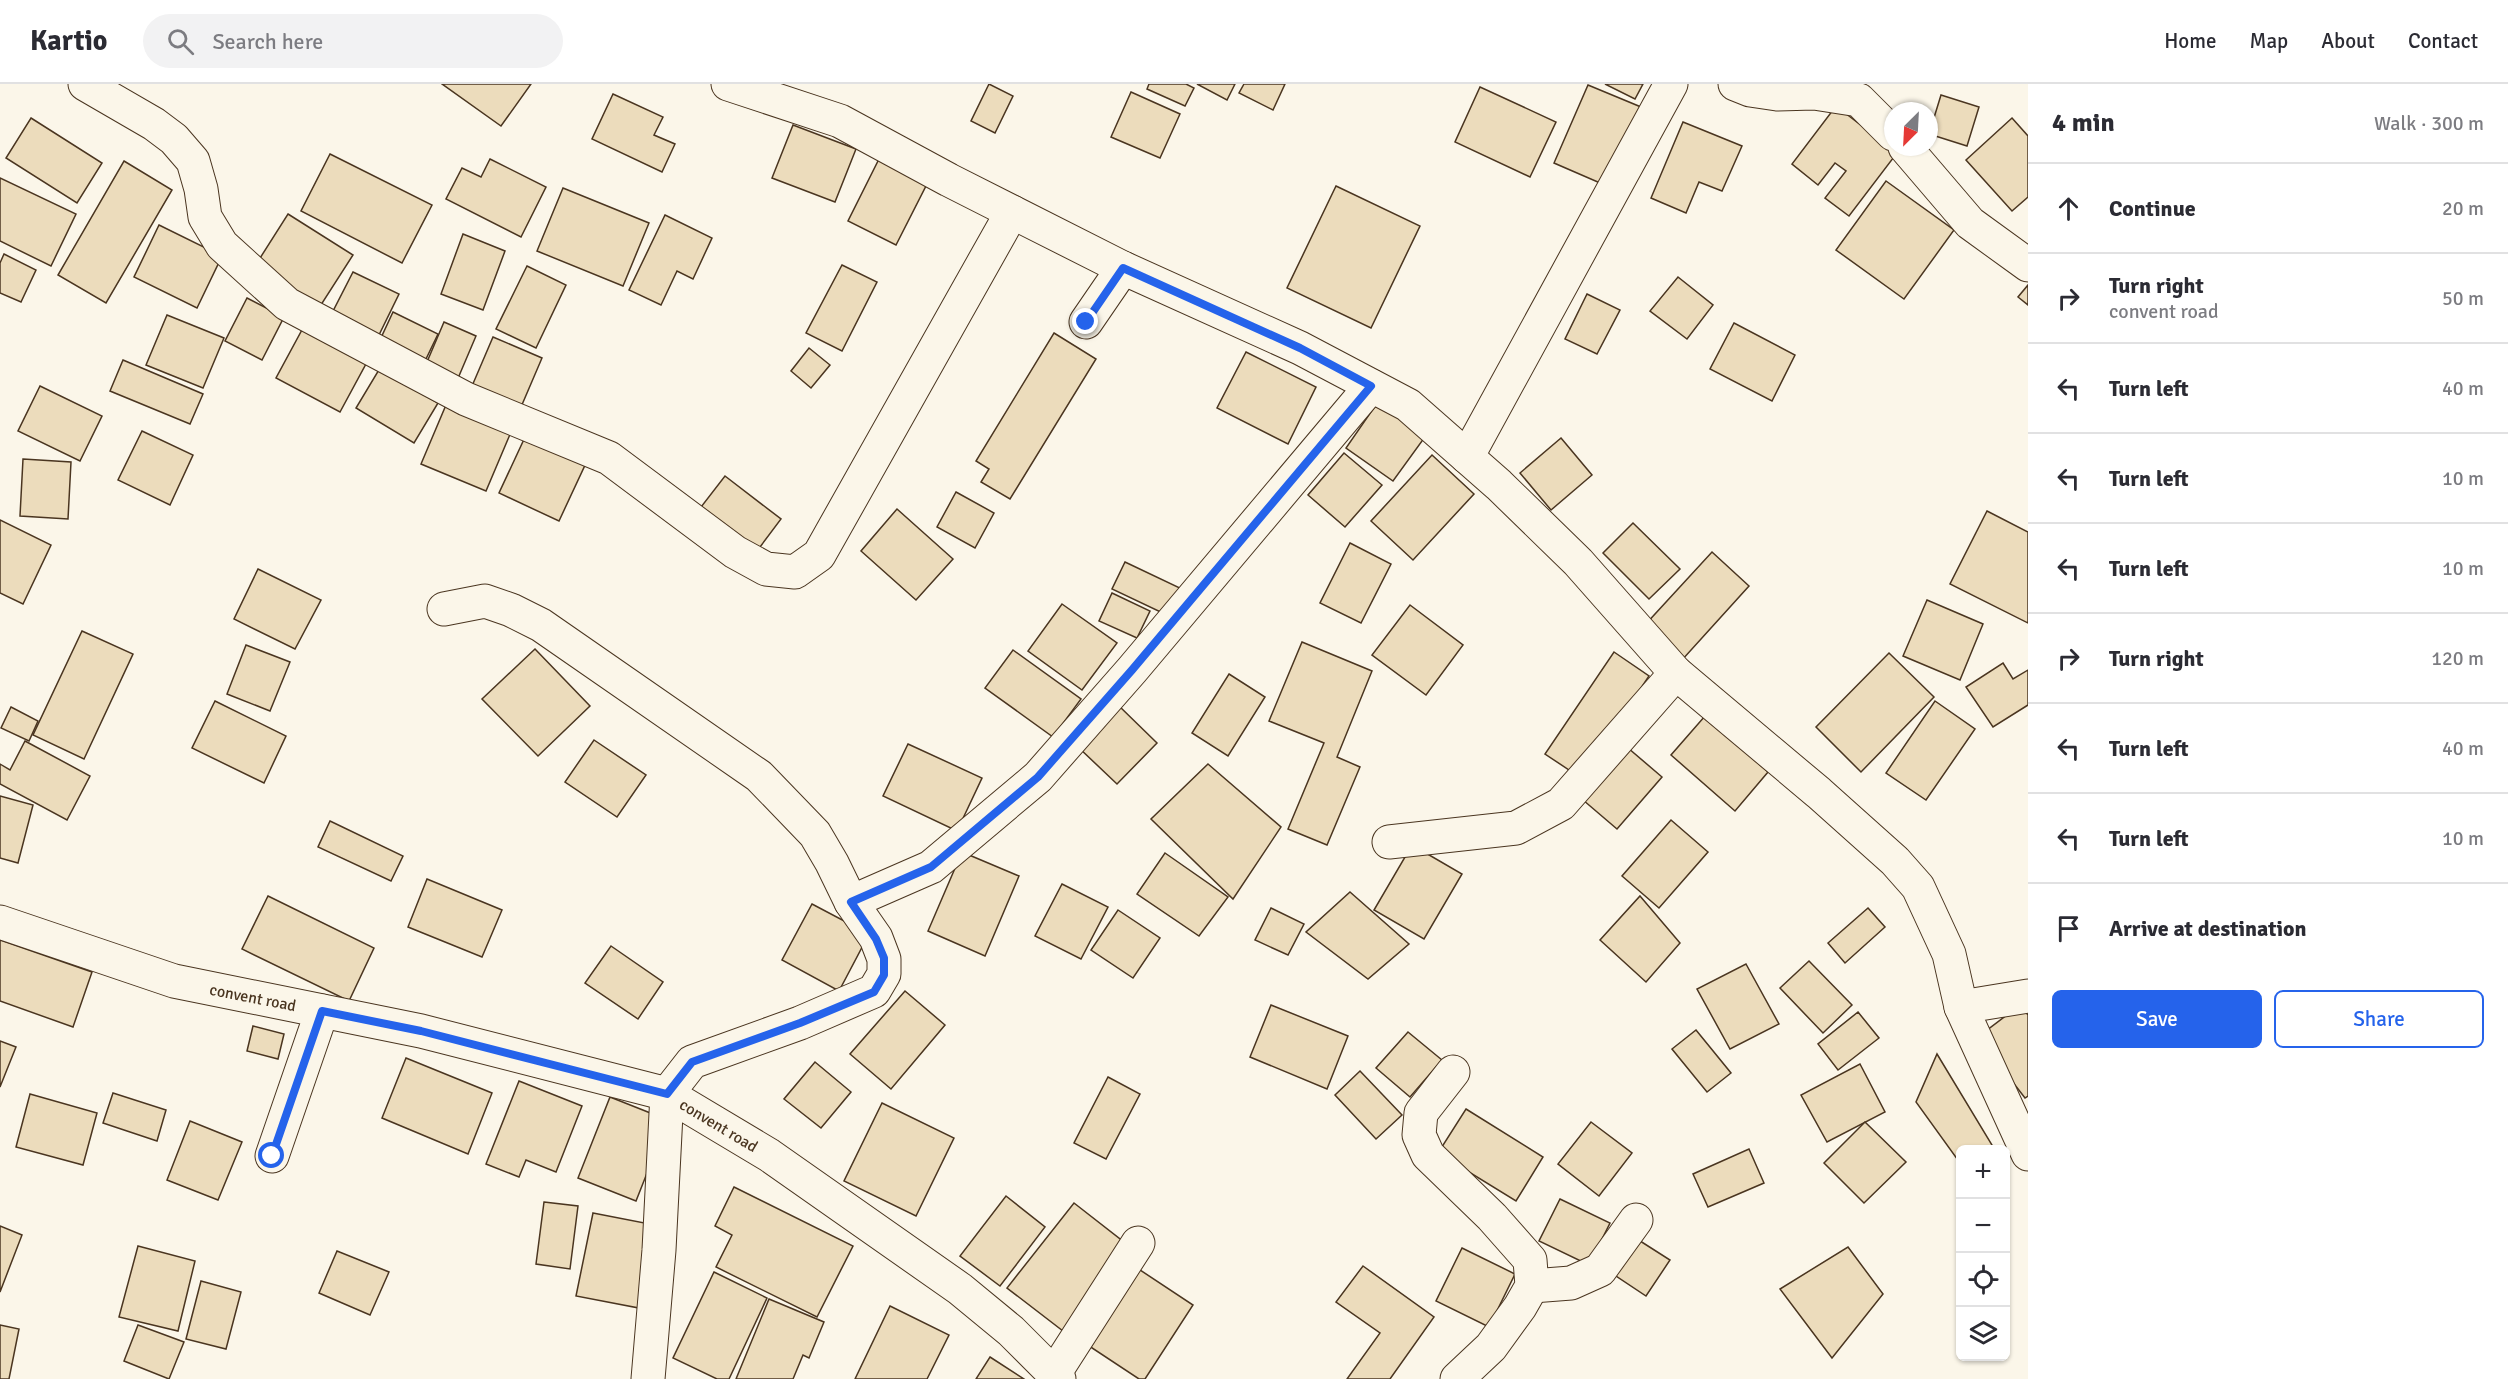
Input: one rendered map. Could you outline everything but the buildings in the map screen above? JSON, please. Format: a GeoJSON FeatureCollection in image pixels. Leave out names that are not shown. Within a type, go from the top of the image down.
{"type":"FeatureCollection","features":[{"type":"Feature","properties":{"kind":"street"},"geometry":{"type":"LineString","coordinates":[[85,84],[154,124],[174,139],[193,162],[201,189],[205,217],[222,245],[287,304],[466,399],[609,458],[735,552],[766,570],[795,572],[819,555],[1012,212]]}},
{"type":"Feature","properties":{"kind":"street"},"geometry":{"type":"LineString","coordinates":[[728,84],[840,121],[1123,268],[1300,348],[1408,405],[1467,457],[1578,562],[1676,673],[1819,793],[1895,861],[1918,887],[1949,954],[1961,1007],[2028,1154]]}},
{"type":"Feature","properties":{"kind":"street"},"geometry":{"type":"LineString","coordinates":[[1467,457],[1671,84]]}},
{"type":"Feature","properties":{"kind":"street"},"geometry":{"type":"LineString","coordinates":[[1735,84],[1750,90],[1777,94],[1814,93],[1859,100],[1884,125]]}},
{"type":"Feature","properties":{"kind":"street"},"geometry":{"type":"LineString","coordinates":[[1913,156],[1971,223],[2028,265]]}},
{"type":"Feature","properties":{"kind":"street"},"geometry":{"type":"LineString","coordinates":[[1086,322],[1123,268]]}},
{"type":"Feature","properties":{"kind":"street"},"geometry":{"type":"LineString","coordinates":[[851,902],[931,867],[1038,777],[1132,670],[1371,386]]}},
{"type":"Feature","properties":{"kind":"street"},"geometry":{"type":"LineString","coordinates":[[444,609],[485,601],[511,610],[541,625],[759,776],[815,834],[851,902],[876,939],[884,958],[884,975],[874,992],[800,1023],[692,1062],[667,1094],[659,1250],[648,1379]]}},
{"type":"Feature","properties":{"kind":"street"},"geometry":{"type":"LineString","coordinates":[[1389,842],[1516,828],[1561,804],[1676,673]]}},
{"type":"Feature","properties":{"kind":"street","name":"convent road"},"geometry":{"type":"LineString","coordinates":[[0,922],[174,981],[421,1031],[667,1094],[769,1155],[960,1289],[1011,1331],[1056,1376]]}},
{"type":"Feature","properties":{"kind":"street"},"geometry":{"type":"LineString","coordinates":[[1961,1007],[2028,996]]}},
{"type":"Feature","properties":{"kind":"street"},"geometry":{"type":"LineString","coordinates":[[272,1156],[322,1011]]}},
{"type":"Feature","properties":{"kind":"street"},"geometry":{"type":"LineString","coordinates":[[1453,1072],[1420,1113],[1419,1135],[1428,1155],[1492,1217],[1530,1260],[1532,1286],[1491,1347],[1457,1379]]}},
{"type":"Feature","properties":{"kind":"street"},"geometry":{"type":"LineString","coordinates":[[1532,1286],[1571,1283],[1600,1270],[1636,1221]]}},
{"type":"Feature","properties":{"kind":"street"},"geometry":{"type":"LineString","coordinates":[[1056,1376],[1138,1243]]}},
{"type":"Feature","properties":{"kind":"route"},"geometry":{"type":"LineString","coordinates":[[272,1156],[322,1011],[421,1031],[667,1094],[692,1062],[800,1023],[874,992],[884,975],[884,958],[876,939],[851,902],[931,867],[1038,777],[1132,670],[1371,386],[1300,348],[1123,268],[1086,322]]}}]}
